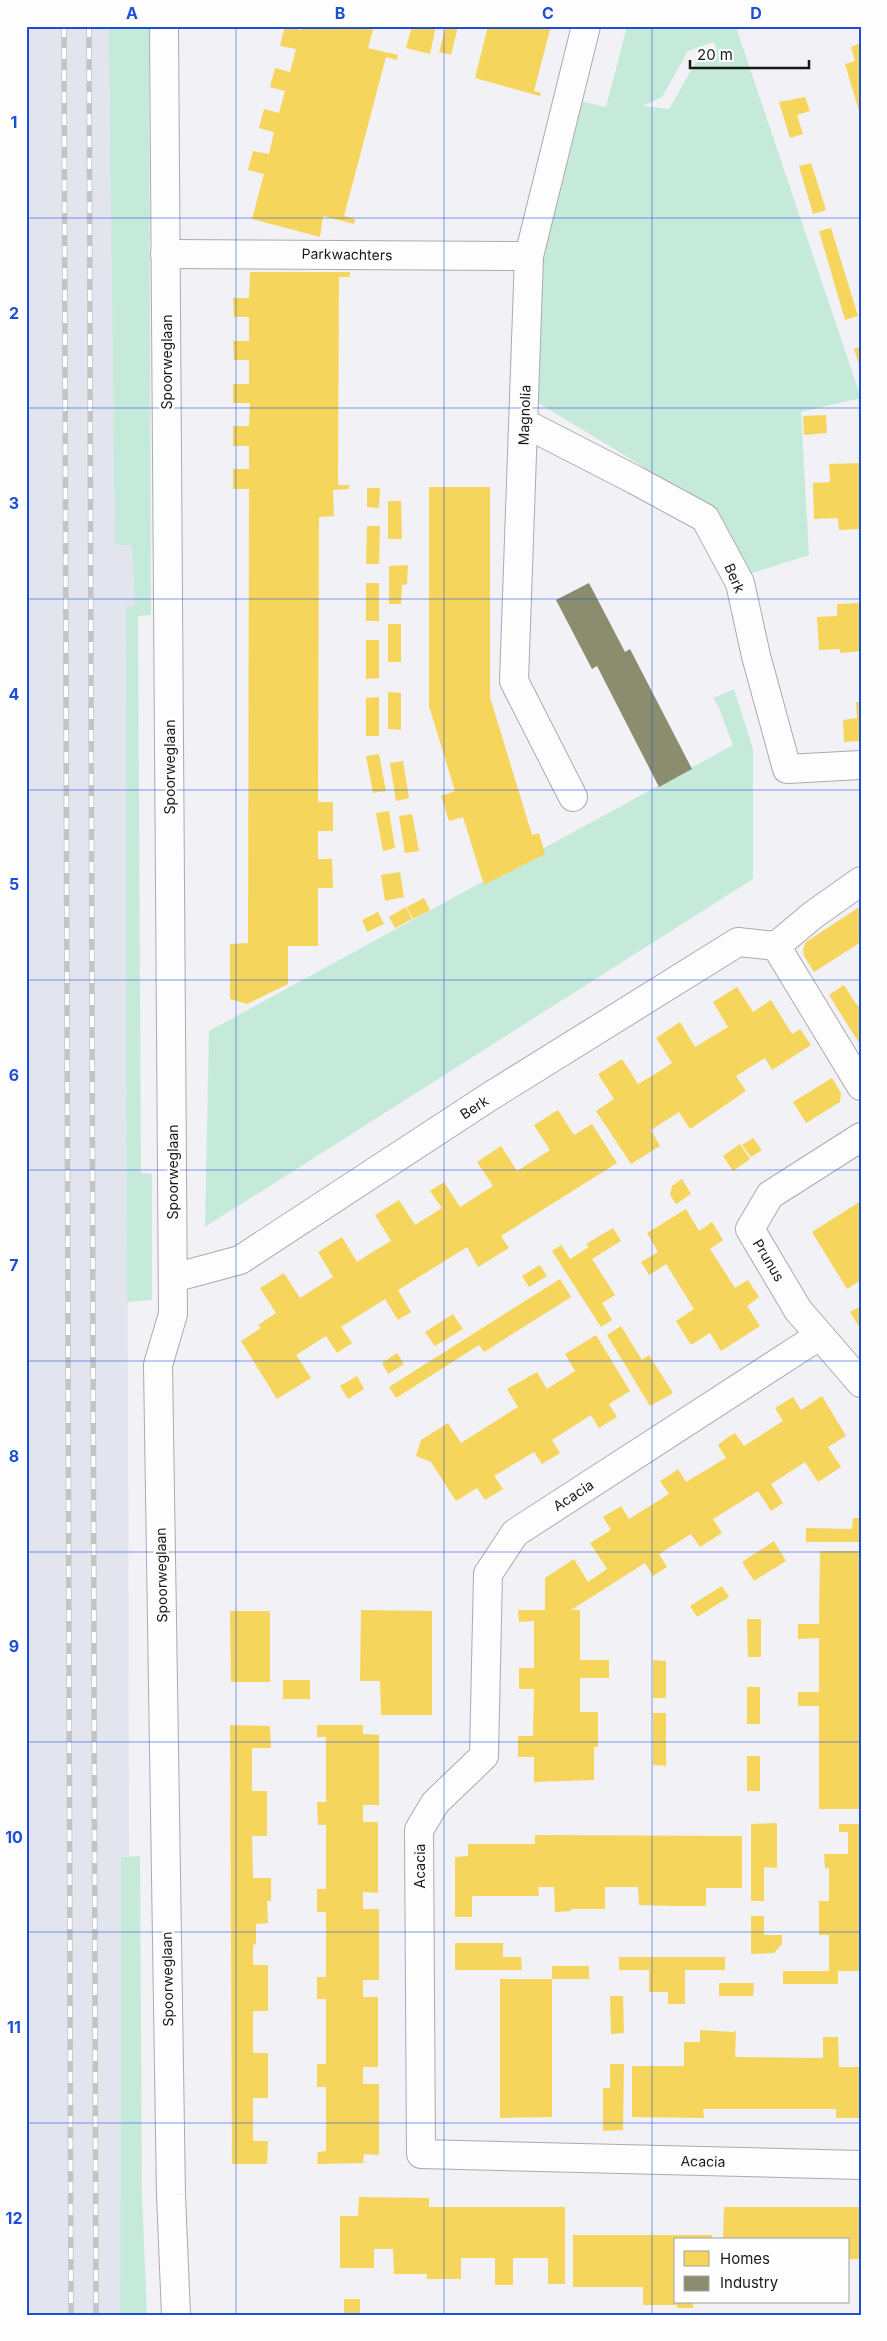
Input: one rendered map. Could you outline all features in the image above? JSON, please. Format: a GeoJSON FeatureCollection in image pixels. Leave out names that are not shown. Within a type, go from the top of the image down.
{"type":"FeatureCollection","features":[{"type":"Feature","properties":{"kind":"street","name":"Spoorweglaan"},"geometry":{"type":"LineString","coordinates":[[164,26],[173,1314],[158,1365],[171,2195],[176,2315]]}},
{"type":"Feature","properties":{"kind":"street","name":"Magnolia"},"geometry":{"type":"LineString","coordinates":[[573,797],[514,681],[529,256],[586,26]]}},
{"type":"Feature","properties":{"kind":"street","name":"Parkwachters"},"geometry":{"type":"LineString","coordinates":[[165,254],[529,256]]}},
{"type":"Feature","properties":{"kind":"street","name":"Berk"},"geometry":{"type":"LineString","coordinates":[[524,423],[705,518],[740,584],[756,656],[787,769],[861,765]]}},
{"type":"Feature","properties":{"kind":"street"},"geometry":{"type":"LineString","coordinates":[[861,881],[813,915],[776,946],[861,1086]]}},
{"type":"Feature","properties":{"kind":"street","name":"Berk"},"geometry":{"type":"LineString","coordinates":[[173,1278],[240,1260],[490,1097],[738,942],[776,946]]}},
{"type":"Feature","properties":{"kind":"street","name":"Prunus"},"geometry":{"type":"LineString","coordinates":[[861,1137],[770,1194],[750,1229],[798,1310],[861,1383]]}},
{"type":"Feature","properties":{"kind":"street","name":"Acacia"},"geometry":{"type":"LineString","coordinates":[[819,1336],[515,1533],[488,1574],[484,1756],[435,1803],[419,1830],[421,2154],[861,2165]]}},
{"type":"Feature","properties":{"kind":"shaded area"},"geometry":{"type":"Polygon","coordinates":[[[26,26],[139,26],[135,607],[126,607],[129,1856],[121,1857],[120,2315],[26,2315],[26,26]]]}},
{"type":"Feature","properties":{"kind":"green space"},"geometry":{"type":"Polygon","coordinates":[[[109,26],[149,26],[151,615],[138,616],[141,1173],[152,1174],[152,1300],[127,1302],[126,606],[135,606],[132,545],[115,545],[109,26]]]}},
{"type":"Feature","properties":{"kind":"green space"},"geometry":{"type":"Polygon","coordinates":[[[627,26],[740,26],[737,30],[861,398],[801,412],[809,555],[746,575],[743,560],[711,518],[683,491],[537,402],[534,262],[579,101],[606,107],[627,26]],[[714,42],[688,51],[662,97],[643,106],[669,109],[697,60],[717,50],[714,42]]]}},
{"type":"Feature","properties":{"kind":"green space"},"geometry":{"type":"Polygon","coordinates":[[[734,689],[753,749],[753,879],[205,1227],[209,1031],[733,745],[719,708],[713,698],[734,689]]]}},
{"type":"Feature","properties":{"kind":"green space"},"geometry":{"type":"Polygon","coordinates":[[[140,1856],[142,2196],[147,2315],[120,2315],[121,1857],[140,1856]]]}},
{"type":"Feature","properties":{"kind":"building: Homes"},"geometry":{"type":"Polygon","coordinates":[[[285,26],[301,30],[302,26],[374,26],[368,48],[398,55],[397,60],[386,57],[344,216],[355,219],[354,224],[323,216],[320,237],[252,219],[264,174],[248,170],[253,151],[269,154],[274,132],[259,128],[264,109],[279,113],[285,91],[270,87],[275,68],[290,72],[296,49],[280,46],[285,26]]]}},
{"type":"Feature","properties":{"kind":"building: Homes"},"geometry":{"type":"Polygon","coordinates":[[[412,26],[436,26],[430,54],[406,48],[412,26]]]}},
{"type":"Feature","properties":{"kind":"building: Homes"},"geometry":{"type":"Polygon","coordinates":[[[446,26],[458,26],[451,55],[439,52],[446,26]]]}},
{"type":"Feature","properties":{"kind":"building: Homes"},"geometry":{"type":"Polygon","coordinates":[[[488,26],[551,26],[534,91],[541,93],[540,96],[475,78],[488,26]]]}},
{"type":"Feature","properties":{"kind":"building: Homes"},"geometry":{"type":"Polygon","coordinates":[[[861,43],[860,115],[845,64],[855,61],[851,47],[861,43]]]}},
{"type":"Feature","properties":{"kind":"building: Homes"},"geometry":{"type":"Polygon","coordinates":[[[805,97],[810,111],[797,115],[803,134],[790,138],[779,102],[805,97]]]}},
{"type":"Feature","properties":{"kind":"building: Homes"},"geometry":{"type":"Polygon","coordinates":[[[811,163],[826,210],[813,214],[799,166],[811,163]]]}},
{"type":"Feature","properties":{"kind":"building: Homes"},"geometry":{"type":"Polygon","coordinates":[[[831,228],[858,316],[845,320],[819,231],[831,228]]]}},
{"type":"Feature","properties":{"kind":"building: Homes"},"geometry":{"type":"Polygon","coordinates":[[[250,272],[350,272],[350,277],[339,277],[338,485],[349,485],[349,489],[333,490],[334,516],[319,517],[318,802],[333,802],[333,831],[318,831],[318,859],[332,859],[333,888],[318,888],[318,946],[288,946],[288,984],[247,1004],[230,999],[230,944],[248,943],[249,489],[233,489],[233,469],[249,469],[249,446],[233,446],[233,426],[249,426],[250,403],[233,403],[233,384],[249,384],[249,360],[234,360],[233,341],[249,341],[249,317],[234,317],[233,298],[249,298],[250,272]]]}},
{"type":"Feature","properties":{"kind":"building: Homes"},"geometry":{"type":"Polygon","coordinates":[[[861,346],[861,368],[860,368],[854,349],[861,346]]]}},
{"type":"Feature","properties":{"kind":"building: Homes"},"geometry":{"type":"Polygon","coordinates":[[[826,415],[827,433],[804,435],[803,416],[826,415]]]}},
{"type":"Feature","properties":{"kind":"building: Homes"},"geometry":{"type":"Polygon","coordinates":[[[861,463],[861,529],[839,530],[838,518],[814,519],[813,483],[830,482],[829,464],[861,463]]]}},
{"type":"Feature","properties":{"kind":"building: Homes"},"geometry":{"type":"Polygon","coordinates":[[[429,487],[490,487],[490,697],[532,835],[539,833],[545,854],[484,885],[463,817],[449,821],[441,796],[455,791],[429,706],[429,487]]]}},
{"type":"Feature","properties":{"kind":"building: Homes"},"geometry":{"type":"Polygon","coordinates":[[[367,488],[380,488],[379,508],[367,507],[367,488]]]}},
{"type":"Feature","properties":{"kind":"building: Homes"},"geometry":{"type":"Polygon","coordinates":[[[388,501],[401,501],[402,539],[388,539],[388,501]]]}},
{"type":"Feature","properties":{"kind":"building: Homes"},"geometry":{"type":"Polygon","coordinates":[[[367,526],[380,526],[379,564],[366,564],[367,526]]]}},
{"type":"Feature","properties":{"kind":"building: Homes"},"geometry":{"type":"Polygon","coordinates":[[[408,565],[407,584],[402,585],[401,604],[389,604],[389,566],[408,565]]]}},
{"type":"Feature","properties":{"kind":"building: Homes"},"geometry":{"type":"Polygon","coordinates":[[[366,583],[379,583],[379,621],[366,621],[366,583]]]}},
{"type":"Feature","properties":{"kind":"building: Homes"},"geometry":{"type":"Polygon","coordinates":[[[861,603],[861,651],[840,653],[840,649],[819,650],[817,617],[837,616],[837,604],[861,603]]]}},
{"type":"Feature","properties":{"kind":"building: Homes"},"geometry":{"type":"Polygon","coordinates":[[[388,624],[401,624],[401,662],[388,662],[388,624]]]}},
{"type":"Feature","properties":{"kind":"building: Homes"},"geometry":{"type":"Polygon","coordinates":[[[366,640],[379,640],[379,678],[366,679],[366,640]]]}},
{"type":"Feature","properties":{"kind":"building: Homes"},"geometry":{"type":"Polygon","coordinates":[[[388,692],[401,693],[401,730],[388,729],[388,692]]]}},
{"type":"Feature","properties":{"kind":"building: Homes"},"geometry":{"type":"Polygon","coordinates":[[[379,697],[379,736],[366,736],[366,698],[379,697]]]}},
{"type":"Feature","properties":{"kind":"building: Homes"},"geometry":{"type":"Polygon","coordinates":[[[856,702],[861,702],[861,741],[844,742],[843,720],[857,718],[856,702]]]}},
{"type":"Feature","properties":{"kind":"building: Homes"},"geometry":{"type":"Polygon","coordinates":[[[379,754],[386,791],[373,793],[366,756],[379,754]]]}},
{"type":"Feature","properties":{"kind":"building: Homes"},"geometry":{"type":"Polygon","coordinates":[[[403,761],[409,798],[396,801],[390,763],[403,761]]]}},
{"type":"Feature","properties":{"kind":"building: Homes"},"geometry":{"type":"Polygon","coordinates":[[[389,811],[395,848],[383,851],[376,813],[389,811]]]}},
{"type":"Feature","properties":{"kind":"building: Homes"},"geometry":{"type":"Polygon","coordinates":[[[412,814],[419,851],[405,853],[399,816],[412,814]]]}},
{"type":"Feature","properties":{"kind":"building: Homes"},"geometry":{"type":"Polygon","coordinates":[[[400,872],[404,897],[385,901],[381,875],[400,872]]]}},
{"type":"Feature","properties":{"kind":"building: Homes"},"geometry":{"type":"Polygon","coordinates":[[[424,898],[430,910],[413,919],[407,907],[424,898]]]}},
{"type":"Feature","properties":{"kind":"building: Homes"},"geometry":{"type":"Polygon","coordinates":[[[861,906],[861,942],[814,972],[804,956],[803,949],[806,942],[861,906]]]}},
{"type":"Feature","properties":{"kind":"building: Homes"},"geometry":{"type":"Polygon","coordinates":[[[406,907],[412,919],[395,928],[389,917],[406,907]]]}},
{"type":"Feature","properties":{"kind":"building: Homes"},"geometry":{"type":"Polygon","coordinates":[[[378,912],[384,924],[367,932],[362,920],[378,912]]]}},
{"type":"Feature","properties":{"kind":"building: Homes"},"geometry":{"type":"Polygon","coordinates":[[[844,985],[856,1004],[861,1007],[861,1046],[829,995],[844,985]]]}},
{"type":"Feature","properties":{"kind":"building: Homes"},"geometry":{"type":"Polygon","coordinates":[[[737,987],[753,1012],[771,1000],[792,1034],[800,1029],[811,1045],[772,1070],[765,1058],[736,1076],[746,1091],[690,1129],[679,1112],[651,1130],[660,1146],[631,1164],[596,1111],[614,1099],[598,1074],[622,1059],[638,1084],[655,1074],[672,1063],[656,1038],[680,1022],[695,1047],[728,1027],[713,1002],[737,987]]]}},
{"type":"Feature","properties":{"kind":"building: Homes"},"geometry":{"type":"Polygon","coordinates":[[[832,1078],[841,1093],[840,1102],[806,1123],[793,1102],[832,1078]]]}},
{"type":"Feature","properties":{"kind":"building: Homes"},"geometry":{"type":"Polygon","coordinates":[[[558,1110],[574,1135],[592,1124],[617,1163],[501,1236],[509,1248],[478,1267],[467,1247],[398,1290],[411,1312],[398,1320],[385,1299],[341,1327],[352,1343],[337,1353],[326,1336],[296,1355],[311,1378],[277,1399],[241,1341],[261,1328],[258,1325],[276,1313],[260,1288],[284,1273],[300,1298],[333,1277],[318,1252],[342,1237],[357,1262],[391,1241],[375,1215],[399,1200],[415,1225],[442,1208],[430,1191],[444,1182],[460,1207],[493,1186],[477,1162],[501,1146],[517,1171],[550,1150],[534,1125],[558,1110]]]}},
{"type":"Feature","properties":{"kind":"building: Homes"},"geometry":{"type":"Polygon","coordinates":[[[753,1138],[762,1150],[751,1157],[742,1145],[753,1138]]]}},
{"type":"Feature","properties":{"kind":"building: Homes"},"geometry":{"type":"Polygon","coordinates":[[[740,1144],[750,1159],[733,1171],[723,1156],[740,1144]]]}},
{"type":"Feature","properties":{"kind":"building: Homes"},"geometry":{"type":"Polygon","coordinates":[[[682,1179],[691,1194],[676,1204],[670,1195],[672,1186],[682,1179]]]}},
{"type":"Feature","properties":{"kind":"building: Homes"},"geometry":{"type":"Polygon","coordinates":[[[861,1201],[861,1280],[847,1289],[812,1232],[861,1201]]]}},
{"type":"Feature","properties":{"kind":"building: Homes"},"geometry":{"type":"Polygon","coordinates":[[[686,1209],[699,1231],[712,1222],[723,1240],[710,1249],[735,1288],[748,1280],[759,1297],[747,1306],[760,1326],[721,1351],[710,1333],[691,1345],[676,1321],[694,1309],[666,1264],[649,1275],[641,1262],[658,1252],[647,1233],[686,1209]]]}},
{"type":"Feature","properties":{"kind":"building: Homes"},"geometry":{"type":"Polygon","coordinates":[[[613,1228],[621,1241],[592,1259],[615,1295],[602,1303],[612,1320],[601,1327],[552,1251],[561,1245],[570,1259],[589,1247],[586,1244],[613,1228]]]}},
{"type":"Feature","properties":{"kind":"building: Homes"},"geometry":{"type":"Polygon","coordinates":[[[540,1265],[547,1276],[529,1287],[522,1276],[540,1265]]]}},
{"type":"Feature","properties":{"kind":"building: Homes"},"geometry":{"type":"Polygon","coordinates":[[[560,1279],[571,1297],[484,1352],[479,1345],[396,1398],[389,1387],[560,1279]]]}},
{"type":"Feature","properties":{"kind":"building: Homes"},"geometry":{"type":"Polygon","coordinates":[[[861,1306],[861,1330],[850,1312],[861,1306]]]}},
{"type":"Feature","properties":{"kind":"building: Homes"},"geometry":{"type":"Polygon","coordinates":[[[453,1314],[463,1329],[435,1346],[425,1332],[453,1314]]]}},
{"type":"Feature","properties":{"kind":"building: Homes"},"geometry":{"type":"Polygon","coordinates":[[[621,1326],[642,1360],[649,1355],[673,1393],[650,1406],[607,1335],[621,1326]]]}},
{"type":"Feature","properties":{"kind":"building: Homes"},"geometry":{"type":"Polygon","coordinates":[[[596,1335],[630,1391],[609,1404],[617,1417],[599,1428],[591,1415],[552,1440],[560,1453],[542,1464],[534,1452],[494,1476],[503,1489],[485,1500],[477,1488],[456,1501],[431,1462],[416,1456],[421,1440],[448,1423],[461,1443],[518,1407],[507,1389],[537,1372],[547,1389],[575,1371],[565,1354],[596,1335]]]}},
{"type":"Feature","properties":{"kind":"building: Homes"},"geometry":{"type":"Polygon","coordinates":[[[397,1353],[404,1364],[388,1374],[382,1363],[397,1353]]]}},
{"type":"Feature","properties":{"kind":"building: Homes"},"geometry":{"type":"Polygon","coordinates":[[[357,1376],[364,1389],[348,1399],[340,1386],[357,1376]]]}},
{"type":"Feature","properties":{"kind":"building: Homes"},"geometry":{"type":"Polygon","coordinates":[[[822,1396],[846,1436],[828,1447],[841,1467],[818,1482],[805,1462],[771,1484],[783,1503],[771,1511],[758,1491],[713,1519],[722,1533],[700,1547],[691,1534],[659,1554],[667,1567],[653,1576],[645,1563],[571,1610],[580,1610],[580,1660],[609,1660],[609,1678],[580,1678],[580,1712],[598,1712],[598,1747],[594,1747],[594,1780],[534,1782],[534,1757],[518,1757],[518,1736],[533,1736],[534,1689],[519,1689],[519,1668],[534,1668],[534,1621],[519,1622],[518,1610],[545,1610],[545,1578],[574,1559],[588,1582],[607,1569],[590,1543],[611,1530],[603,1517],[621,1506],[629,1519],[669,1494],[660,1481],[678,1469],[686,1482],[726,1458],[718,1445],[727,1438],[735,1433],[744,1446],[783,1421],[775,1408],[793,1397],[801,1410],[822,1396]]]}},
{"type":"Feature","properties":{"kind":"building: Homes"},"geometry":{"type":"Polygon","coordinates":[[[853,1518],[861,1518],[861,1542],[806,1542],[806,1528],[852,1529],[853,1518]]]}},
{"type":"Feature","properties":{"kind":"building: Homes"},"geometry":{"type":"Polygon","coordinates":[[[774,1541],[786,1561],[754,1581],[742,1562],[774,1541]]]}},
{"type":"Feature","properties":{"kind":"building: Homes"},"geometry":{"type":"Polygon","coordinates":[[[820,1551],[861,1551],[861,1809],[819,1809],[819,1706],[798,1706],[798,1692],[819,1692],[819,1638],[798,1639],[798,1624],[819,1624],[820,1551]]]}},
{"type":"Feature","properties":{"kind":"building: Homes"},"geometry":{"type":"Polygon","coordinates":[[[722,1586],[729,1597],[697,1617],[690,1606],[722,1586]]]}},
{"type":"Feature","properties":{"kind":"building: Homes"},"geometry":{"type":"Polygon","coordinates":[[[361,1610],[432,1611],[432,1715],[381,1715],[380,1681],[360,1681],[361,1610]]]}},
{"type":"Feature","properties":{"kind":"building: Homes"},"geometry":{"type":"Polygon","coordinates":[[[230,1611],[270,1611],[270,1682],[231,1682],[230,1611]]]}},
{"type":"Feature","properties":{"kind":"building: Homes"},"geometry":{"type":"Polygon","coordinates":[[[747,1619],[761,1619],[761,1657],[748,1657],[747,1619]]]}},
{"type":"Feature","properties":{"kind":"building: Homes"},"geometry":{"type":"Polygon","coordinates":[[[653,1660],[666,1661],[666,1698],[653,1698],[653,1660]]]}},
{"type":"Feature","properties":{"kind":"building: Homes"},"geometry":{"type":"Polygon","coordinates":[[[283,1680],[310,1680],[310,1699],[283,1699],[283,1680]]]}},
{"type":"Feature","properties":{"kind":"building: Homes"},"geometry":{"type":"Polygon","coordinates":[[[747,1687],[760,1687],[760,1724],[747,1724],[747,1687]]]}},
{"type":"Feature","properties":{"kind":"building: Homes"},"geometry":{"type":"Polygon","coordinates":[[[653,1713],[666,1713],[666,1766],[653,1765],[653,1713]]]}},
{"type":"Feature","properties":{"kind":"building: Homes"},"geometry":{"type":"Polygon","coordinates":[[[230,1725],[270,1726],[271,1748],[252,1748],[252,1791],[267,1791],[267,1836],[252,1836],[253,1878],[271,1878],[271,1901],[267,1901],[268,1923],[256,1924],[256,1944],[253,1945],[253,1965],[268,1965],[268,2011],[253,2011],[253,2053],[268,2053],[268,2098],[253,2098],[253,2141],[268,2141],[267,2164],[232,2164],[230,1725]]]}},
{"type":"Feature","properties":{"kind":"building: Homes"},"geometry":{"type":"Polygon","coordinates":[[[317,1725],[363,1725],[363,1734],[379,1735],[379,1805],[363,1805],[363,1822],[378,1822],[378,1893],[363,1892],[363,1909],[379,1909],[379,1980],[363,1980],[363,1997],[378,1997],[378,2067],[363,2067],[363,2084],[379,2084],[379,2155],[364,2154],[363,2162],[367,2163],[317,2164],[318,2152],[326,2151],[326,2087],[317,2087],[317,2064],[326,2064],[326,1999],[317,1999],[317,1977],[326,1977],[326,1912],[317,1912],[317,1889],[326,1889],[326,1825],[318,1825],[317,1802],[326,1802],[326,1737],[317,1737],[317,1725]]]}},
{"type":"Feature","properties":{"kind":"building: Homes"},"geometry":{"type":"Polygon","coordinates":[[[747,1756],[760,1756],[760,1791],[747,1791],[747,1756]]]}},
{"type":"Feature","properties":{"kind":"building: Homes"},"geometry":{"type":"Polygon","coordinates":[[[777,1823],[777,1868],[764,1867],[764,1901],[751,1901],[751,1824],[777,1823]]]}},
{"type":"Feature","properties":{"kind":"building: Homes"},"geometry":{"type":"Polygon","coordinates":[[[839,1824],[861,1824],[861,1971],[838,1971],[838,1984],[783,1984],[783,1971],[829,1971],[829,1935],[819,1935],[819,1901],[829,1901],[829,1868],[825,1868],[824,1854],[848,1854],[848,1832],[839,1832],[839,1824]]]}},
{"type":"Feature","properties":{"kind":"building: Homes"},"geometry":{"type":"Polygon","coordinates":[[[535,1835],[742,1836],[742,1888],[706,1888],[706,1906],[672,1906],[639,1905],[638,1887],[605,1887],[605,1909],[571,1909],[571,1911],[555,1912],[554,1887],[538,1887],[539,1896],[472,1896],[472,1917],[455,1917],[455,1857],[468,1856],[468,1844],[535,1844],[535,1835]]]}},
{"type":"Feature","properties":{"kind":"building: Homes"},"geometry":{"type":"Polygon","coordinates":[[[751,1916],[764,1916],[764,1935],[782,1935],[782,1944],[774,1953],[751,1954],[751,1916]]]}},
{"type":"Feature","properties":{"kind":"building: Homes"},"geometry":{"type":"Polygon","coordinates":[[[455,1943],[503,1943],[503,1957],[521,1957],[522,1970],[455,1970],[455,1943]]]}},
{"type":"Feature","properties":{"kind":"building: Homes"},"geometry":{"type":"Polygon","coordinates":[[[619,1957],[725,1957],[725,1970],[685,1970],[685,2004],[668,2004],[668,1992],[649,1992],[649,1970],[619,1970],[619,1957]]]}},
{"type":"Feature","properties":{"kind":"building: Homes"},"geometry":{"type":"Polygon","coordinates":[[[552,1966],[589,1966],[589,1979],[552,1979],[552,1966]]]}},
{"type":"Feature","properties":{"kind":"building: Homes"},"geometry":{"type":"Polygon","coordinates":[[[500,1979],[552,1979],[552,2117],[500,2118],[500,1979]]]}},
{"type":"Feature","properties":{"kind":"building: Homes"},"geometry":{"type":"Polygon","coordinates":[[[719,1983],[754,1983],[753,1996],[719,1996],[719,1983]]]}},
{"type":"Feature","properties":{"kind":"building: Homes"},"geometry":{"type":"Polygon","coordinates":[[[610,1996],[623,1996],[624,2033],[611,2034],[610,1996]]]}},
{"type":"Feature","properties":{"kind":"building: Homes"},"geometry":{"type":"Polygon","coordinates":[[[700,2030],[734,2032],[736,2030],[735,2057],[823,2058],[823,2037],[838,2037],[839,2067],[861,2067],[861,2118],[836,2118],[836,2109],[703,2109],[704,2118],[632,2117],[632,2066],[684,2066],[684,2042],[700,2042],[700,2030]]]}},
{"type":"Feature","properties":{"kind":"building: Homes"},"geometry":{"type":"Polygon","coordinates":[[[610,2064],[624,2064],[623,2130],[603,2131],[603,2088],[610,2088],[610,2064]]]}},
{"type":"Feature","properties":{"kind":"building: Homes"},"geometry":{"type":"Polygon","coordinates":[[[359,2197],[429,2198],[429,2207],[565,2207],[565,2284],[548,2284],[548,2258],[513,2258],[513,2285],[495,2285],[495,2258],[461,2258],[461,2279],[427,2279],[427,2274],[394,2274],[393,2249],[374,2249],[374,2268],[340,2268],[340,2216],[358,2216],[359,2197]]]}},
{"type":"Feature","properties":{"kind":"building: Homes"},"geometry":{"type":"Polygon","coordinates":[[[724,2207],[861,2207],[861,2259],[850,2259],[850,2238],[723,2238],[724,2207]]]}},
{"type":"Feature","properties":{"kind":"building: Homes"},"geometry":{"type":"Polygon","coordinates":[[[573,2235],[712,2235],[712,2238],[674,2238],[674,2304],[693,2304],[693,2308],[677,2308],[677,2305],[643,2305],[643,2287],[573,2287],[573,2235]]]}},
{"type":"Feature","properties":{"kind":"building: Homes"},"geometry":{"type":"Polygon","coordinates":[[[344,2299],[360,2299],[360,2314],[344,2314],[344,2299]]]}},
{"type":"Feature","properties":{"kind":"building: Industry"},"geometry":{"type":"Polygon","coordinates":[[[589,583],[625,652],[630,649],[692,769],[659,787],[597,666],[592,669],[556,600],[589,583]]]}},
{"type":"Feature","properties":{"kind":"railway"},"geometry":{"type":"LineString","coordinates":[[64,26],[71,2315]]}},
{"type":"Feature","properties":{"kind":"railway"},"geometry":{"type":"LineString","coordinates":[[89,26],[96,2315]]}}]}
